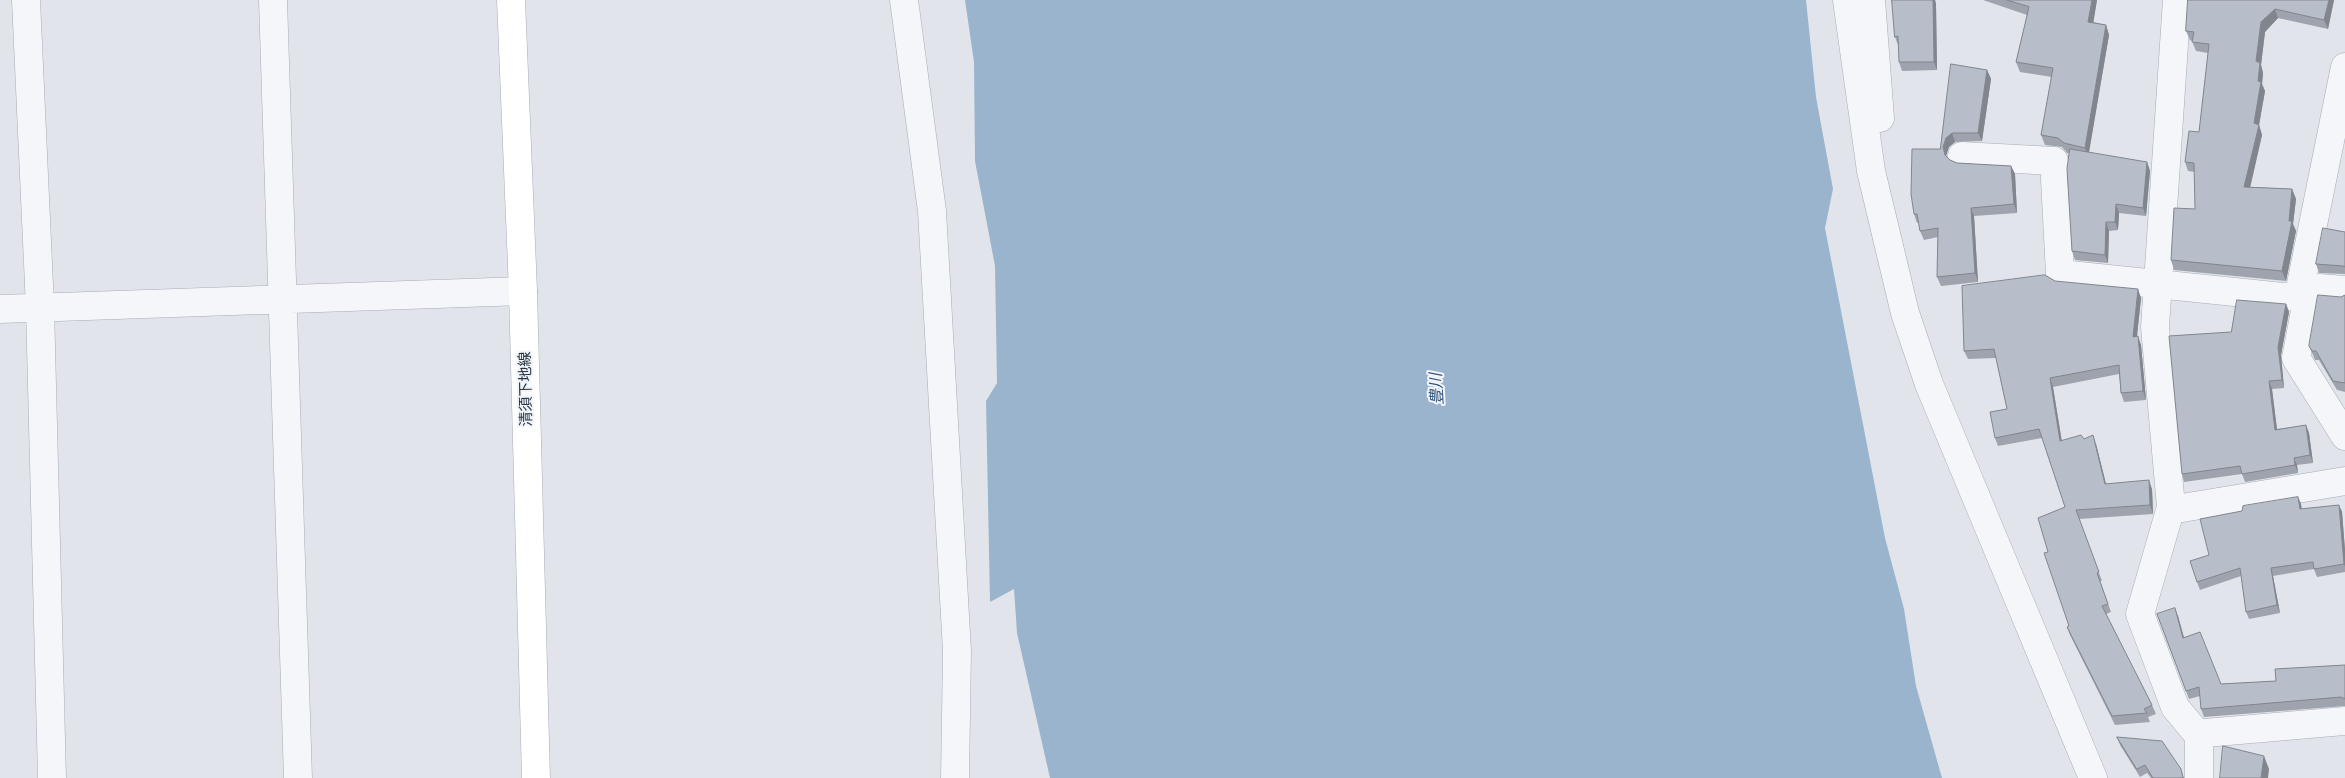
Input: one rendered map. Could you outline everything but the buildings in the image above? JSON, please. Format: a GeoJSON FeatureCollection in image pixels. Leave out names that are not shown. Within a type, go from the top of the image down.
{"type":"FeatureCollection","features":[{"type":"Feature","properties":{"kind":"main road","name":"清須下地線"},"geometry":{"type":"LineString","coordinates":[[511,0],[523,291],[536,778]]}},
{"type":"Feature","properties":{"kind":"street"},"geometry":{"type":"LineString","coordinates":[[26,0],[40,307],[52,778]]}},
{"type":"Feature","properties":{"kind":"street"},"geometry":{"type":"LineString","coordinates":[[273,0],[298,778]]}},
{"type":"Feature","properties":{"kind":"street"},"geometry":{"type":"LineString","coordinates":[[904,0],[932,211],[956,651],[955,778]]}},
{"type":"Feature","properties":{"kind":"street"},"geometry":{"type":"LineString","coordinates":[[1847,0],[1871,171],[1905,313],[1929,384],[2093,778]]}},
{"type":"Feature","properties":{"kind":"street"},"geometry":{"type":"LineString","coordinates":[[1871,0],[1881,139],[1871,171]]}},
{"type":"Feature","properties":{"kind":"street"},"geometry":{"type":"LineString","coordinates":[[2177,0],[2156,283],[2155,327],[2171,507],[2140,614],[2175,707],[2199,736],[2199,778]]}},
{"type":"Feature","properties":{"kind":"street"},"geometry":{"type":"LineString","coordinates":[[2345,67],[2301,284],[2306,306],[2296,358],[2345,436]]}},
{"type":"Feature","properties":{"kind":"street"},"geometry":{"type":"LineString","coordinates":[[1962,156],[2054,161],[2060,274],[2283,297],[2303,295],[2319,288],[2345,290]]}},
{"type":"Feature","properties":{"kind":"street"},"geometry":{"type":"LineString","coordinates":[[0,309],[523,291]]}},
{"type":"Feature","properties":{"kind":"street"},"geometry":{"type":"LineString","coordinates":[[2171,507],[2182,508],[2345,481]]}},
{"type":"Feature","properties":{"kind":"street"},"geometry":{"type":"LineString","coordinates":[[2199,736],[2205,733],[2345,722]]}},
{"type":"Feature","properties":{"kind":"water","name":"豊川"},"geometry":{"type":"Polygon","coordinates":[[[965,0],[1806,0],[1816,97],[1833,189],[1825,228],[1885,538],[1904,609],[1916,686],[1942,778],[1050,778],[1017,633],[1014,589],[990,602],[986,401],[997,383],[995,266],[975,161],[974,62],[965,0]]]}}]}
